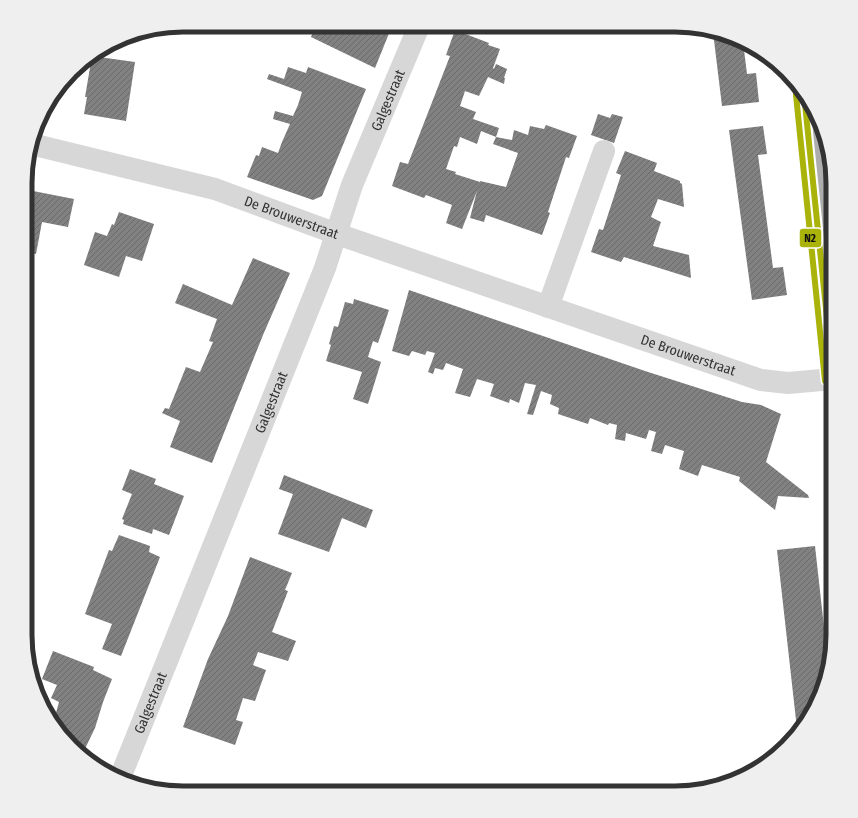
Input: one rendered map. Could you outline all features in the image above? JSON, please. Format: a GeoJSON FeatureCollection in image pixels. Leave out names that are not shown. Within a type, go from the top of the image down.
{"type":"FeatureCollection","features":[{"type":"Feature","properties":{"kind":"main road"},"geometry":{"type":"LineString","coordinates":[[805,106],[826,310]]}},
{"type":"Feature","properties":{"kind":"street","name":"Galgestraat"},"geometry":{"type":"LineString","coordinates":[[122,773],[325,268],[352,185],[416,32]]}},
{"type":"Feature","properties":{"kind":"street","name":"De Brouwerstraat"},"geometry":{"type":"LineString","coordinates":[[37,144],[215,189],[337,234],[761,380],[788,383],[826,380]]}},
{"type":"Feature","properties":{"kind":"street"},"geometry":{"type":"LineString","coordinates":[[548,306],[604,151]]}},
{"type":"Feature","properties":{"kind":"building"},"geometry":{"type":"Polygon","coordinates":[[[313,32],[390,32],[375,68],[311,37],[313,32]]]}},
{"type":"Feature","properties":{"kind":"building"},"geometry":{"type":"Polygon","coordinates":[[[454,32],[460,32],[500,49],[493,68],[494,69],[496,64],[507,69],[504,84],[488,77],[479,96],[465,91],[460,106],[476,112],[473,119],[499,128],[496,137],[512,140],[514,130],[528,135],[530,126],[544,129],[546,125],[577,136],[569,158],[566,157],[542,235],[486,215],[484,222],[470,218],[477,191],[462,229],[446,223],[452,205],[426,195],[424,198],[392,186],[400,162],[408,164],[450,56],[446,55],[454,32]],[[481,131],[477,144],[460,137],[457,147],[454,146],[446,169],[456,172],[455,174],[480,182],[506,187],[518,153],[493,144],[496,137],[481,131]]]}},
{"type":"Feature","properties":{"kind":"building"},"geometry":{"type":"Polygon","coordinates":[[[714,37],[733,43],[744,49],[747,74],[756,73],[759,102],[722,106],[714,37]]]}},
{"type":"Feature","properties":{"kind":"building"},"geometry":{"type":"Polygon","coordinates":[[[99,57],[135,62],[126,121],[84,114],[87,97],[85,97],[91,63],[99,57]]]}},
{"type":"Feature","properties":{"kind":"building"},"geometry":{"type":"Polygon","coordinates":[[[288,67],[306,73],[308,67],[366,89],[322,196],[313,200],[247,177],[256,155],[259,156],[262,147],[278,153],[290,124],[273,119],[275,111],[293,116],[298,105],[302,92],[267,79],[269,74],[284,79],[288,67]]]}},
{"type":"Feature","properties":{"kind":"building"},"geometry":{"type":"Polygon","coordinates":[[[598,114],[610,118],[612,114],[623,117],[614,143],[591,135],[598,114]]]}},
{"type":"Feature","properties":{"kind":"building"},"geometry":{"type":"Polygon","coordinates":[[[763,126],[767,154],[758,155],[773,268],[783,267],[787,295],[752,300],[729,130],[763,126]]]}},
{"type":"Feature","properties":{"kind":"building"},"geometry":{"type":"Polygon","coordinates":[[[625,151],[657,163],[654,171],[680,181],[682,184],[684,207],[658,199],[651,217],[661,222],[653,246],[689,255],[691,278],[624,257],[621,262],[591,252],[599,229],[603,230],[621,175],[616,173],[625,151]]]}},
{"type":"Feature","properties":{"kind":"building"},"geometry":{"type":"Polygon","coordinates":[[[32,191],[74,199],[68,227],[42,222],[36,254],[32,253],[32,191]]]}},
{"type":"Feature","properties":{"kind":"building"},"geometry":{"type":"Polygon","coordinates":[[[119,212],[154,224],[142,261],[126,256],[119,277],[84,265],[95,232],[107,236],[112,224],[114,225],[119,212]]]}},
{"type":"Feature","properties":{"kind":"building"},"geometry":{"type":"Polygon","coordinates":[[[253,258],[290,273],[263,335],[212,463],[170,447],[180,421],[162,413],[165,408],[169,409],[186,367],[200,372],[213,342],[209,341],[217,319],[175,303],[183,284],[232,305],[253,258]]]}},
{"type":"Feature","properties":{"kind":"building"},"geometry":{"type":"Polygon","coordinates":[[[409,290],[645,371],[742,402],[761,405],[781,414],[766,462],[808,495],[809,498],[778,496],[775,510],[739,481],[740,477],[702,465],[698,476],[679,469],[684,451],[665,445],[662,454],[651,451],[656,432],[649,430],[646,439],[626,433],[625,441],[615,439],[617,425],[609,423],[608,425],[590,418],[588,424],[558,414],[559,408],[550,404],[552,395],[541,391],[533,415],[527,414],[536,385],[525,383],[519,403],[510,399],[509,403],[490,396],[494,384],[477,379],[470,397],[455,393],[463,369],[446,363],[443,370],[435,368],[433,374],[428,372],[435,353],[427,351],[425,355],[412,351],[409,356],[392,351],[409,290]]]}},
{"type":"Feature","properties":{"kind":"building"},"geometry":{"type":"Polygon","coordinates":[[[354,299],[389,310],[378,343],[373,341],[368,357],[381,362],[368,404],[353,399],[362,372],[326,361],[331,345],[329,344],[334,326],[338,327],[345,302],[353,304],[354,299]]]}},
{"type":"Feature","properties":{"kind":"building"},"geometry":{"type":"Polygon","coordinates":[[[130,469],[156,479],[154,484],[184,496],[169,535],[153,529],[152,534],[123,524],[124,520],[122,519],[132,494],[122,490],[130,469]]]}},
{"type":"Feature","properties":{"kind":"building"},"geometry":{"type":"Polygon","coordinates":[[[284,475],[373,510],[366,528],[342,518],[329,552],[278,534],[293,494],[279,489],[284,475]]]}},
{"type":"Feature","properties":{"kind":"building"},"geometry":{"type":"Polygon","coordinates":[[[119,535],[150,546],[149,552],[160,557],[121,656],[102,649],[112,624],[85,614],[109,550],[112,551],[119,535]]]}},
{"type":"Feature","properties":{"kind":"building"},"geometry":{"type":"Polygon","coordinates":[[[815,546],[826,645],[825,655],[815,693],[806,711],[797,725],[777,550],[815,546]]]}},
{"type":"Feature","properties":{"kind":"building"},"geometry":{"type":"Polygon","coordinates":[[[250,557],[292,573],[285,590],[288,591],[272,632],[296,641],[288,661],[258,652],[253,665],[266,670],[255,701],[243,698],[236,720],[243,722],[235,745],[183,727],[208,659],[228,616],[250,557]]]}},
{"type":"Feature","properties":{"kind":"building"},"geometry":{"type":"Polygon","coordinates":[[[53,651],[94,667],[93,670],[112,679],[95,728],[84,750],[69,735],[52,712],[56,713],[59,702],[51,698],[57,685],[42,679],[53,651]]]}},
{"type":"Feature","properties":{"kind":"transit line","name":"N2"},"geometry":{"type":"LineString","coordinates":[[796,95],[825,381]]}},
{"type":"Feature","properties":{"kind":"transit line"},"geometry":{"type":"LineString","coordinates":[[805,106],[826,309]]}},
{"type":"Feature","properties":{"kind":"transit line"},"geometry":{"type":"LineString","coordinates":[[815,126],[826,229]]}}]}
